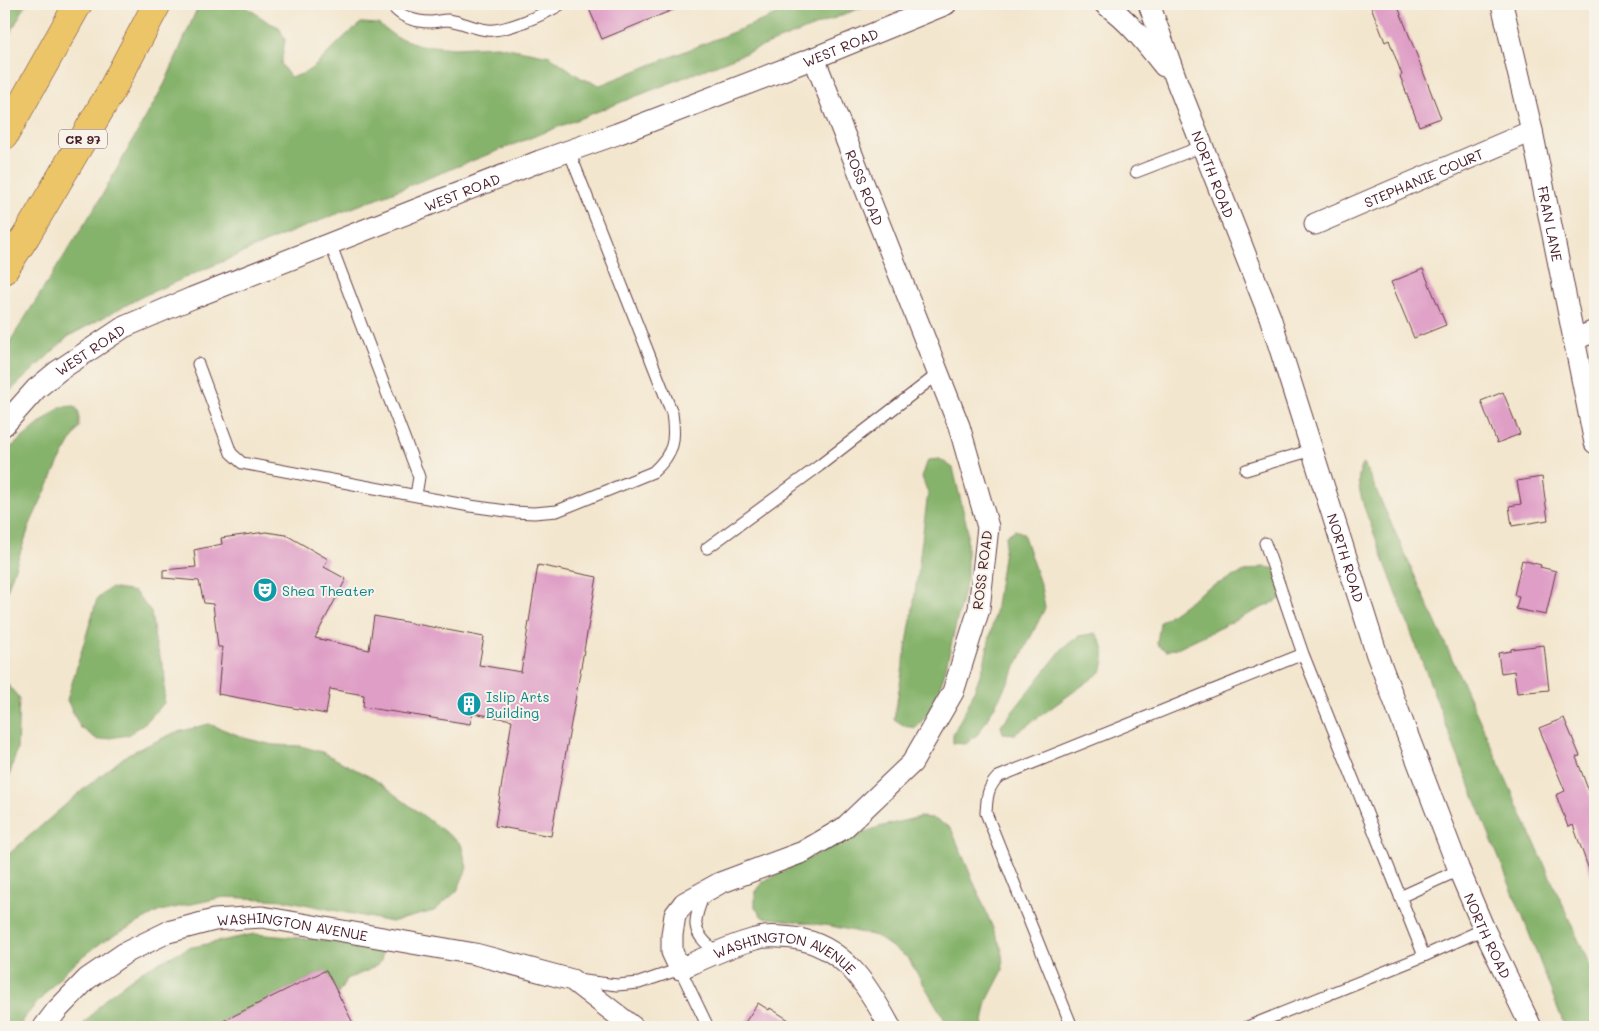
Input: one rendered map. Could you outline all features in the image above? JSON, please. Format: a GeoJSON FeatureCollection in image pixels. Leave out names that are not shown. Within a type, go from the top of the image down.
{"type":"FeatureCollection","features":[{"type":"Feature","properties":{"kind":"highway"},"geometry":{"type":"LineString","coordinates":[[4,136],[78,4]]}},
{"type":"Feature","properties":{"kind":"highway","name":"CR 97"},"geometry":{"type":"LineString","coordinates":[[4,270],[110,93],[157,4]]}},
{"type":"Feature","properties":{"kind":"street","name":"WEST ROAD"},"geometry":{"type":"LineString","coordinates":[[4,425],[36,389],[64,367],[124,327],[330,243],[814,58],[946,4]]}},
{"type":"Feature","properties":{"kind":"street","name":"NORTH ROAD"},"geometry":{"type":"LineString","coordinates":[[1105,4],[1120,15],[1135,30],[1177,82]]}},
{"type":"Feature","properties":{"kind":"street","name":"NORTH ROAD"},"geometry":{"type":"LineString","coordinates":[[1149,4],[1177,82],[1270,317],[1377,655],[1459,870],[1484,930],[1531,1027]]}},
{"type":"Feature","properties":{"kind":"street","name":"FRAN LANE"},"geometry":{"type":"LineString","coordinates":[[1502,4],[1532,131],[1595,443]]}},
{"type":"Feature","properties":{"kind":"street","name":"ROSS ROAD"},"geometry":{"type":"LineString","coordinates":[[680,969],[672,952],[672,935],[675,915],[684,903],[720,883],[803,852],[844,828],[912,763],[953,692],[979,609],[988,527],[959,426],[814,58]]}},
{"type":"Feature","properties":{"kind":"street","name":"STEPHANIE COURT"},"geometry":{"type":"LineString","coordinates":[[1314,224],[1532,131]]}},
{"type":"Feature","properties":{"kind":"street"},"geometry":{"type":"LineString","coordinates":[[1574,340],[1595,331]]}},
{"type":"Feature","properties":{"kind":"street","name":"WASHINGTON AVENUE"},"geometry":{"type":"LineString","coordinates":[[44,1027],[87,978],[125,953],[168,932],[214,920],[262,917],[475,954],[572,980],[633,1027]]}},
{"type":"Feature","properties":{"kind":"street","name":"WASHINGTON AVENUE"},"geometry":{"type":"LineString","coordinates":[[680,969],[716,952],[757,938],[777,936],[804,940],[831,950],[859,976],[890,1027]]}},
{"type":"Feature","properties":{"kind":"lane"},"geometry":{"type":"LineString","coordinates":[[391,4],[404,17],[416,21],[447,20],[490,31],[514,26],[561,4]]}},
{"type":"Feature","properties":{"kind":"lane"},"geometry":{"type":"LineString","coordinates":[[1136,172],[1203,146]]}},
{"type":"Feature","properties":{"kind":"lane"},"geometry":{"type":"LineString","coordinates":[[198,364],[231,453],[242,463],[470,506],[514,512],[557,511],[653,472],[665,461],[672,447],[674,430],[672,413],[568,151]]}},
{"type":"Feature","properties":{"kind":"lane"},"geometry":{"type":"LineString","coordinates":[[330,243],[419,477],[416,495]]}},
{"type":"Feature","properties":{"kind":"lane"},"geometry":{"type":"LineString","coordinates":[[707,548],[938,374]]}},
{"type":"Feature","properties":{"kind":"lane"},"geometry":{"type":"LineString","coordinates":[[1246,470],[1312,450]]}},
{"type":"Feature","properties":{"kind":"lane"},"geometry":{"type":"LineString","coordinates":[[1265,543],[1302,654],[1424,956]]}},
{"type":"Feature","properties":{"kind":"lane"},"geometry":{"type":"LineString","coordinates":[[1072,1027],[986,813],[987,794],[991,783],[998,777],[1302,654]]}},
{"type":"Feature","properties":{"kind":"lane"},"geometry":{"type":"LineString","coordinates":[[1400,897],[1459,870]]}},
{"type":"Feature","properties":{"kind":"lane"},"geometry":{"type":"LineString","coordinates":[[705,890],[695,918],[698,933],[705,943],[716,952]]}},
{"type":"Feature","properties":{"kind":"lane"},"geometry":{"type":"LineString","coordinates":[[1246,1027],[1484,930]]}},
{"type":"Feature","properties":{"kind":"lane"},"geometry":{"type":"LineString","coordinates":[[680,969],[708,1027]]}},
{"type":"Feature","properties":{"kind":"lane","name":"WASHINGTON AVENUE"},"geometry":{"type":"LineString","coordinates":[[572,980],[617,984],[639,983],[680,969]]}},
{"type":"Feature","properties":{"kind":"green space"},"geometry":{"type":"Polygon","coordinates":[[[4,4],[26,4],[4,45],[4,4]]]}},
{"type":"Feature","properties":{"kind":"green space"},"geometry":{"type":"Polygon","coordinates":[[[199,4],[242,4],[268,22],[279,27],[285,40],[281,64],[290,77],[312,68],[361,23],[378,24],[396,37],[420,45],[454,48],[497,46],[550,56],[581,78],[600,85],[804,4],[867,4],[286,234],[143,296],[69,336],[8,393],[4,392],[4,351],[99,201],[165,83],[199,4]]]}},
{"type":"Feature","properties":{"kind":"green space"},"geometry":{"type":"Polygon","coordinates":[[[75,406],[79,413],[79,427],[58,464],[31,522],[4,599],[4,453],[60,407],[75,406]]]}},
{"type":"Feature","properties":{"kind":"green space"},"geometry":{"type":"Polygon","coordinates":[[[940,459],[953,468],[967,527],[967,578],[944,675],[931,710],[916,728],[905,726],[894,719],[914,602],[928,493],[922,477],[928,460],[940,459]]]}},
{"type":"Feature","properties":{"kind":"green space"},"geometry":{"type":"Polygon","coordinates":[[[1364,463],[1595,977],[1595,1027],[1565,1027],[1455,749],[1364,507],[1359,474],[1364,463]]]}},
{"type":"Feature","properties":{"kind":"green space"},"geometry":{"type":"Polygon","coordinates":[[[1015,530],[1023,533],[1041,587],[1045,608],[1009,681],[979,733],[966,744],[953,743],[953,734],[971,699],[984,664],[995,613],[1006,536],[1015,530]]]}},
{"type":"Feature","properties":{"kind":"green space"},"geometry":{"type":"Polygon","coordinates":[[[1262,567],[1279,570],[1284,575],[1290,583],[1289,595],[1177,648],[1166,651],[1157,644],[1160,622],[1206,589],[1242,573],[1262,567]]]}},
{"type":"Feature","properties":{"kind":"green space"},"geometry":{"type":"Polygon","coordinates":[[[110,588],[135,592],[151,612],[155,641],[165,674],[164,703],[146,722],[128,735],[98,740],[80,727],[67,700],[97,599],[110,588]]]}},
{"type":"Feature","properties":{"kind":"green space"},"geometry":{"type":"Polygon","coordinates":[[[1096,633],[1102,643],[1104,652],[1101,672],[1015,734],[1003,733],[1001,726],[1063,648],[1079,636],[1096,633]]]}},
{"type":"Feature","properties":{"kind":"green space"},"geometry":{"type":"Polygon","coordinates":[[[4,680],[19,698],[17,750],[4,793],[4,680]]]}},
{"type":"Feature","properties":{"kind":"green space"},"geometry":{"type":"Polygon","coordinates":[[[209,724],[248,739],[273,745],[301,746],[322,752],[374,779],[461,844],[467,868],[457,891],[434,911],[391,922],[285,900],[224,897],[160,911],[102,942],[67,969],[23,1019],[20,1027],[4,1027],[4,862],[11,852],[85,788],[128,754],[174,733],[209,724]]]}},
{"type":"Feature","properties":{"kind":"green space"},"geometry":{"type":"Polygon","coordinates":[[[920,817],[932,818],[951,828],[1002,950],[1003,970],[987,1001],[982,1027],[949,1027],[908,958],[876,936],[831,926],[762,917],[755,907],[755,893],[764,881],[844,841],[878,827],[920,817]]]}},
{"type":"Feature","properties":{"kind":"green space"},"geometry":{"type":"Polygon","coordinates":[[[254,934],[383,947],[381,962],[367,971],[347,979],[338,994],[326,970],[211,1027],[81,1027],[108,996],[142,971],[188,948],[254,934]]]}},
{"type":"Feature","properties":{"kind":"building"},"geometry":{"type":"Polygon","coordinates":[[[587,4],[687,4],[602,39],[587,4]]]}},
{"type":"Feature","properties":{"kind":"building"},"geometry":{"type":"Polygon","coordinates":[[[1370,4],[1397,4],[1441,118],[1419,126],[1389,40],[1385,42],[1370,4]]]}},
{"type":"Feature","properties":{"kind":"building"},"geometry":{"type":"Polygon","coordinates":[[[1423,269],[1446,325],[1414,338],[1391,282],[1423,269]]]}},
{"type":"Feature","properties":{"kind":"building"},"geometry":{"type":"Polygon","coordinates":[[[1503,392],[1520,434],[1497,443],[1481,401],[1503,392]]]}},
{"type":"Feature","properties":{"kind":"building"},"geometry":{"type":"Polygon","coordinates":[[[1542,477],[1548,520],[1512,526],[1509,506],[1521,504],[1517,481],[1542,477]]]}},
{"type":"Feature","properties":{"kind":"building","name":"Islip Arts Building"},"geometry":{"type":"Polygon","coordinates":[[[266,532],[286,535],[328,559],[324,567],[346,579],[315,638],[369,650],[374,616],[484,637],[479,665],[521,672],[538,565],[597,577],[551,836],[495,826],[512,720],[473,713],[470,724],[363,707],[364,695],[330,689],[326,714],[218,694],[222,647],[218,647],[213,604],[204,603],[199,581],[163,578],[163,570],[196,567],[194,550],[222,544],[221,538],[266,532]]]}},
{"type":"Feature","properties":{"kind":"building"},"geometry":{"type":"Polygon","coordinates":[[[1522,560],[1556,571],[1546,615],[1516,609],[1519,596],[1514,595],[1522,560]]]}},
{"type":"Feature","properties":{"kind":"building"},"geometry":{"type":"Polygon","coordinates":[[[1544,645],[1549,690],[1517,693],[1514,671],[1501,673],[1498,653],[1511,651],[1511,649],[1544,645]]]}},
{"type":"Feature","properties":{"kind":"building"},"geometry":{"type":"Polygon","coordinates":[[[1564,718],[1580,756],[1576,757],[1595,808],[1595,880],[1593,881],[1573,825],[1568,827],[1556,795],[1565,791],[1539,728],[1564,718]]]}},
{"type":"Feature","properties":{"kind":"building"},"geometry":{"type":"Polygon","coordinates":[[[326,970],[355,1027],[211,1027],[326,970]]]}},
{"type":"Feature","properties":{"kind":"building"},"geometry":{"type":"Polygon","coordinates":[[[758,1003],[769,1010],[770,1008],[800,1027],[742,1027],[758,1003]]]}},
{"type":"Feature","properties":{"kind":"place","name":"Shea Theater"},"geometry":{"type":"Point","coordinates":[265,590]}},
{"type":"Feature","properties":{"kind":"place","name":"Islip Arts Building"},"geometry":{"type":"Point","coordinates":[469,704]}}]}
